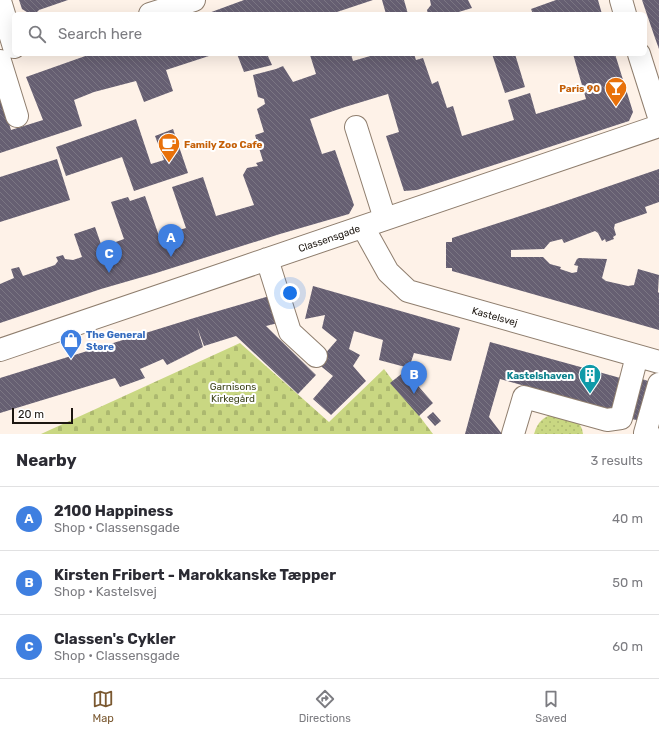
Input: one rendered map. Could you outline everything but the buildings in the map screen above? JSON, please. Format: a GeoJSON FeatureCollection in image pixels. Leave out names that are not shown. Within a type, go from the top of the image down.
{"type":"FeatureCollection","features":[{"type":"Feature","properties":{"kind":"street"},"geometry":{"type":"LineString","coordinates":[[156,12],[194,0]]}},
{"type":"Feature","properties":{"kind":"street"},"geometry":{"type":"LineString","coordinates":[[621,0],[624,12]]}},
{"type":"Feature","properties":{"kind":"street"},"geometry":{"type":"LineString","coordinates":[[0,1],[11,55],[17,116]]}},
{"type":"Feature","properties":{"kind":"street"},"geometry":{"type":"LineString","coordinates":[[639,56],[659,117]]}},
{"type":"Feature","properties":{"kind":"street","name":"Classensgade"},"geometry":{"type":"LineString","coordinates":[[0,350],[659,126]]}},
{"type":"Feature","properties":{"kind":"street"},"geometry":{"type":"LineString","coordinates":[[356,127],[385,220]]}},
{"type":"Feature","properties":{"kind":"street","name":"Kastelsvej"},"geometry":{"type":"LineString","coordinates":[[364,227],[388,272],[408,291],[659,362]]}},
{"type":"Feature","properties":{"kind":"street"},"geometry":{"type":"LineString","coordinates":[[267,259],[290,332],[316,356]]}},
{"type":"Feature","properties":{"kind":"street"},"geometry":{"type":"LineString","coordinates":[[513,434],[524,397],[605,427],[621,418],[637,356]]}},
{"type":"Feature","properties":{"kind":"street"},"geometry":{"type":"LineString","coordinates":[[649,434],[645,433],[659,384]]}},
{"type":"Feature","properties":{"kind":"green space","name":"Garnisons Kirkegård"},"geometry":{"type":"Polygon","coordinates":[[[240,343],[329,422],[384,369],[433,434],[41,434],[240,343]]]}},
{"type":"Feature","properties":{"kind":"green space"},"geometry":{"type":"Polygon","coordinates":[[[556,413],[578,421],[583,434],[534,434],[537,426],[542,420],[556,413]]]}},
{"type":"Feature","properties":{"kind":"place","name":"Paris 90"},"geometry":{"type":"Point","coordinates":[616,108]}},
{"type":"Feature","properties":{"kind":"place","name":"Family Zoo Cafe"},"geometry":{"type":"Point","coordinates":[169,164]}},
{"type":"Feature","properties":{"kind":"place","name":"2100 Happiness"},"geometry":{"type":"Point","coordinates":[171,257]}},
{"type":"Feature","properties":{"kind":"place","name":"Classen's Cykler"},"geometry":{"type":"Point","coordinates":[109,273]}},
{"type":"Feature","properties":{"kind":"place","name":"The General Store"},"geometry":{"type":"Point","coordinates":[71,360]}},
{"type":"Feature","properties":{"kind":"place","name":"Kirsten Fribert - Marokkanske Tæpper"},"geometry":{"type":"Point","coordinates":[414,394]}},
{"type":"Feature","properties":{"kind":"place","name":"Kastelshaven"},"geometry":{"type":"Point","coordinates":[590,394]}}]}
